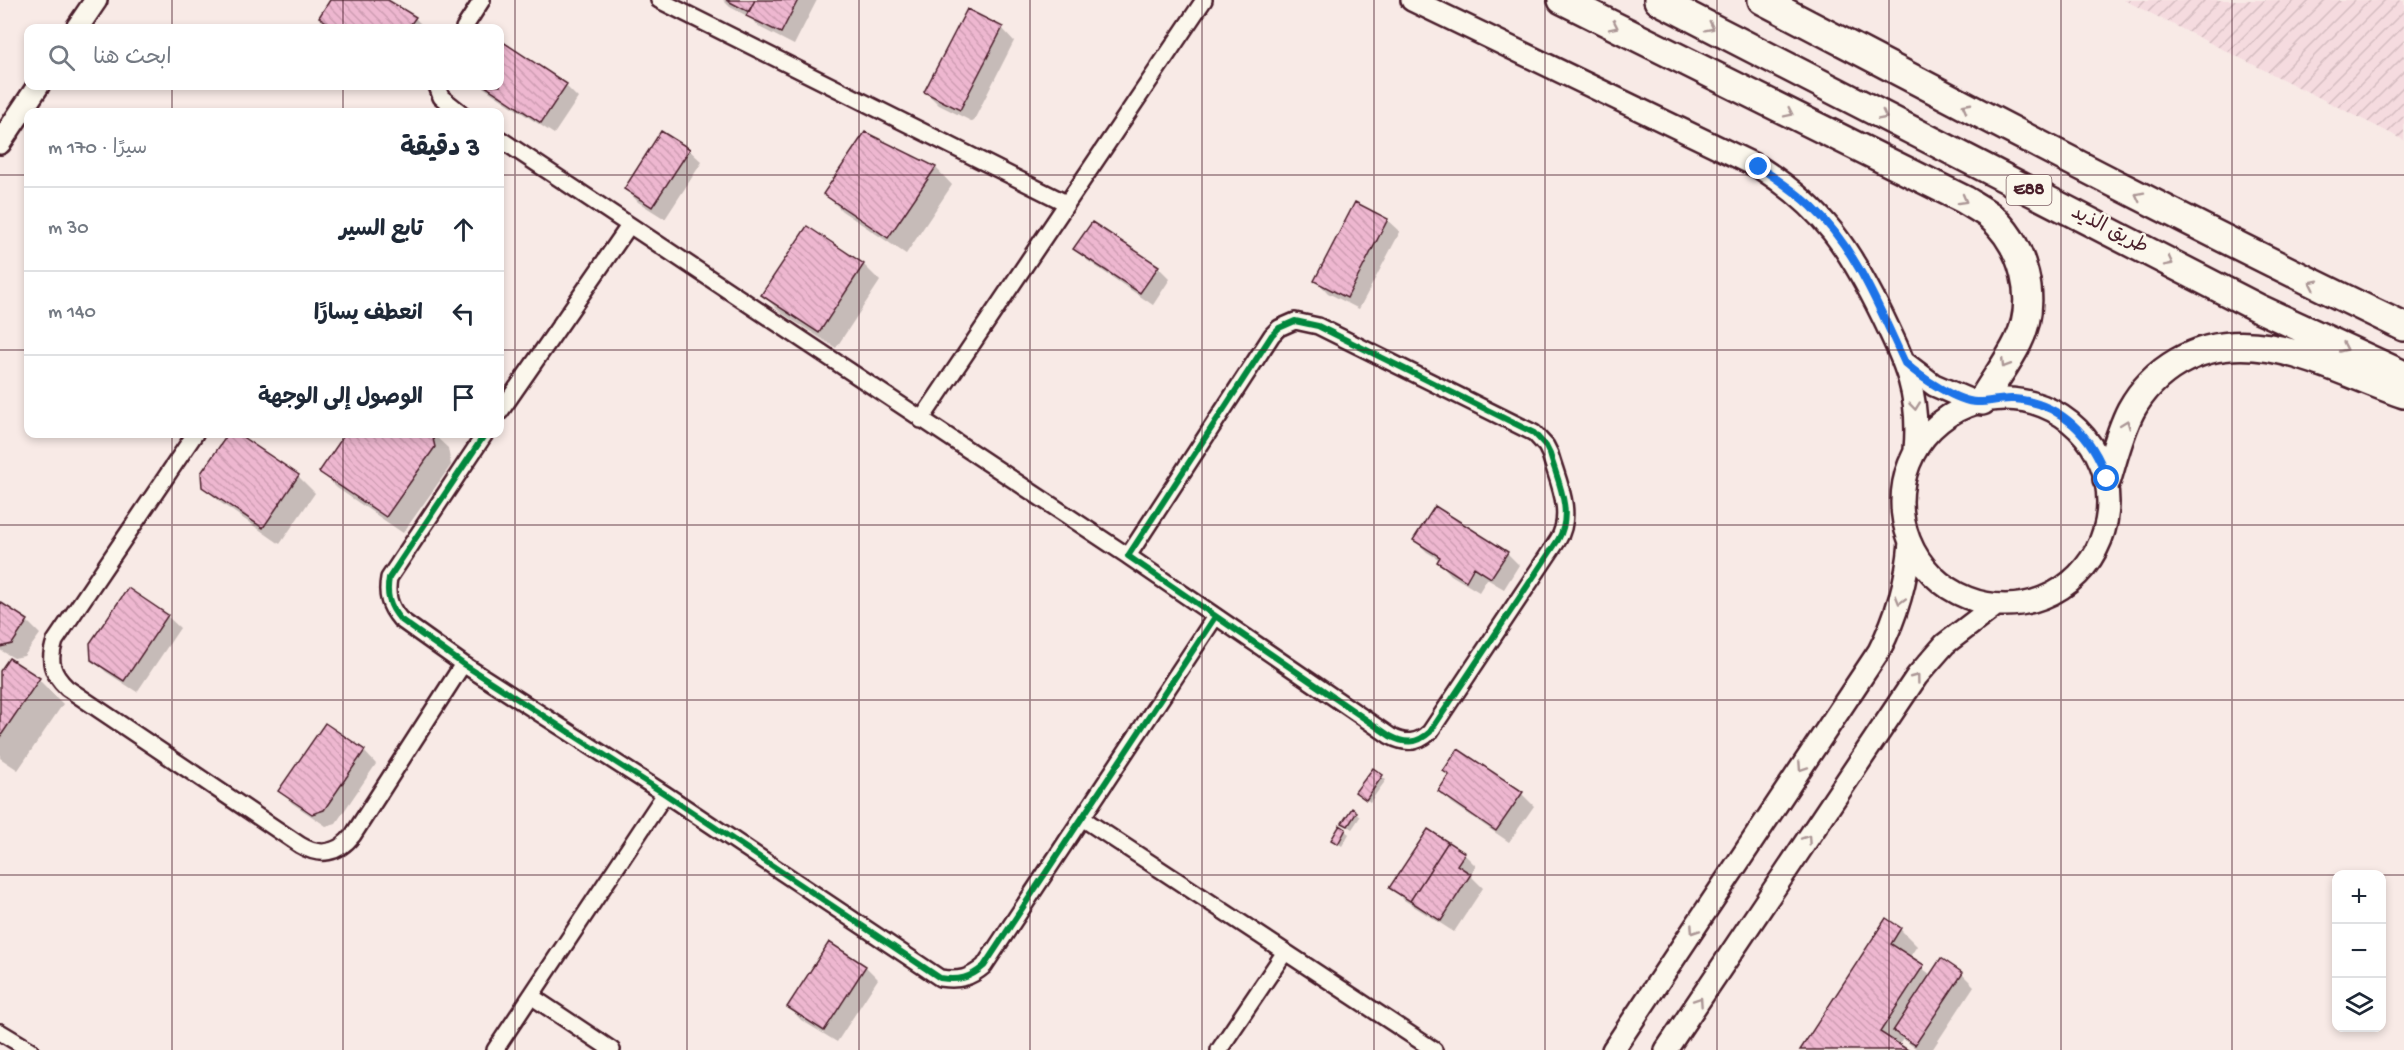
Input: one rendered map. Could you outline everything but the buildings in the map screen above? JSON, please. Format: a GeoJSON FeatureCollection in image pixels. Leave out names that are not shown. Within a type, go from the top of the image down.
{"type":"FeatureCollection","features":[{"type":"Feature","properties":{"kind":"highway"},"geometry":{"type":"LineString","coordinates":[[1562,0],[1965,200],[1988,215],[2007,235],[2020,259],[2027,286],[2026,314],[2019,340],[1979,402]]}},
{"type":"Feature","properties":{"kind":"highway","name":"طريق الذيد"},"geometry":{"type":"LineString","coordinates":[[1658,0],[2258,308],[2404,375]]}},
{"type":"Feature","properties":{"kind":"highway","name":"E88"},"geometry":{"type":"LineString","coordinates":[[1762,0],[2058,155],[2282,269],[2404,327]]}},
{"type":"Feature","properties":{"kind":"highway"},"geometry":{"type":"LineString","coordinates":[[2107,479],[2125,424],[2135,404],[2149,386],[2171,366],[2191,355],[2212,348],[2242,344],[2272,348],[2316,361],[2404,394]]}},
{"type":"Feature","properties":{"kind":"street"},"geometry":{"type":"LineString","coordinates":[[79,24],[96,0]]}},
{"type":"Feature","properties":{"kind":"street"},"geometry":{"type":"LineString","coordinates":[[467,24],[482,0]]}},
{"type":"Feature","properties":{"kind":"street"},"geometry":{"type":"LineString","coordinates":[[659,0],[1066,203]]}},
{"type":"Feature","properties":{"kind":"street"},"geometry":{"type":"LineString","coordinates":[[921,420],[1204,0]]}},
{"type":"Feature","properties":{"kind":"street"},"geometry":{"type":"LineString","coordinates":[[1412,0],[1759,167],[1787,185],[1812,207],[1834,231],[1853,258],[1905,363],[1916,406],[1915,450]]}},
{"type":"Feature","properties":{"kind":"street"},"geometry":{"type":"LineString","coordinates":[[28,108],[36,90]]}},
{"type":"Feature","properties":{"kind":"street"},"geometry":{"type":"LineString","coordinates":[[438,90],[441,97],[455,108]]}},
{"type":"Feature","properties":{"kind":"street"},"geometry":{"type":"LineString","coordinates":[[0,143],[24,115]]}},
{"type":"Feature","properties":{"kind":"street"},"geometry":{"type":"LineString","coordinates":[[504,142],[1128,556],[1390,736],[1406,742],[1423,739],[1430,732],[1562,533],[1566,509],[1546,446],[1534,432],[1318,326],[1308,322],[1288,322],[1272,335],[1128,556]]}},
{"type":"Feature","properties":{"kind":"street"},"geometry":{"type":"LineString","coordinates":[[504,406],[629,226]]}},
{"type":"Feature","properties":{"kind":"street"},"geometry":{"type":"LineString","coordinates":[[1905,363],[1934,385],[1979,402]]}},
{"type":"Feature","properties":{"kind":"street"},"geometry":{"type":"LineString","coordinates":[[2014,399],[2046,407],[2060,414],[2085,436],[2098,456],[2107,479],[2109,506],[2104,532],[2099,547],[2081,573],[2063,588],[2042,598],[2019,604],[1996,605],[1965,597],[1944,585],[1927,569],[1910,542],[1904,527],[1902,496],[1908,465],[1915,450],[1935,426],[1962,408],[1979,402],[2014,399]]}},
{"type":"Feature","properties":{"kind":"street"},"geometry":{"type":"LineString","coordinates":[[192,438],[56,642],[51,662],[54,672],[67,688],[300,845],[310,851],[322,853],[339,848],[353,835],[463,664]]}},
{"type":"Feature","properties":{"kind":"street"},"geometry":{"type":"LineString","coordinates":[[482,438],[394,568],[387,589],[393,610],[400,619],[463,664],[665,794],[940,978],[964,979],[984,966],[1215,617]]}},
{"type":"Feature","properties":{"kind":"street"},"geometry":{"type":"LineString","coordinates":[[1613,1050],[1879,651],[1898,609],[1906,576],[1910,542]]}},
{"type":"Feature","properties":{"kind":"street"},"geometry":{"type":"LineString","coordinates":[[1666,1050],[1917,676],[1945,644],[1996,605]]}},
{"type":"Feature","properties":{"kind":"street"},"geometry":{"type":"LineString","coordinates":[[495,1050],[665,794]]}},
{"type":"Feature","properties":{"kind":"street"},"geometry":{"type":"LineString","coordinates":[[1082,818],[1434,1050]]}},
{"type":"Feature","properties":{"kind":"street"},"geometry":{"type":"LineString","coordinates":[[1219,1050],[1285,952]]}},
{"type":"Feature","properties":{"kind":"street"},"geometry":{"type":"LineString","coordinates":[[531,996],[612,1050]]}},
{"type":"Feature","properties":{"kind":"street"},"geometry":{"type":"LineString","coordinates":[[0,1032],[30,1050]]}},
{"type":"Feature","properties":{"kind":"shaded area"},"geometry":{"type":"Polygon","coordinates":[[[2124,0],[2404,0],[2404,140],[2124,0]]]}},
{"type":"Feature","properties":{"kind":"cycle path"},"geometry":{"type":"LineString","coordinates":[[1295,321],[1318,326],[1534,433],[1550,454],[1560,486],[1565,519],[1558,540],[1430,732],[1416,741],[1411,742],[1390,736],[1128,556],[1272,335],[1279,328],[1295,321]]}},
{"type":"Feature","properties":{"kind":"cycle path"},"geometry":{"type":"LineString","coordinates":[[482,438],[389,578],[389,600],[400,619],[463,664],[665,794],[940,978],[964,978],[984,966],[1215,617]]}},
{"type":"Feature","properties":{"kind":"route"},"geometry":{"type":"LineString","coordinates":[[1759,167],[1787,185],[1834,231],[1853,258],[1905,363],[1934,385],[1976,403],[2014,399],[2046,407],[2060,414],[2085,436],[2102,464],[2107,479]]}}]}
